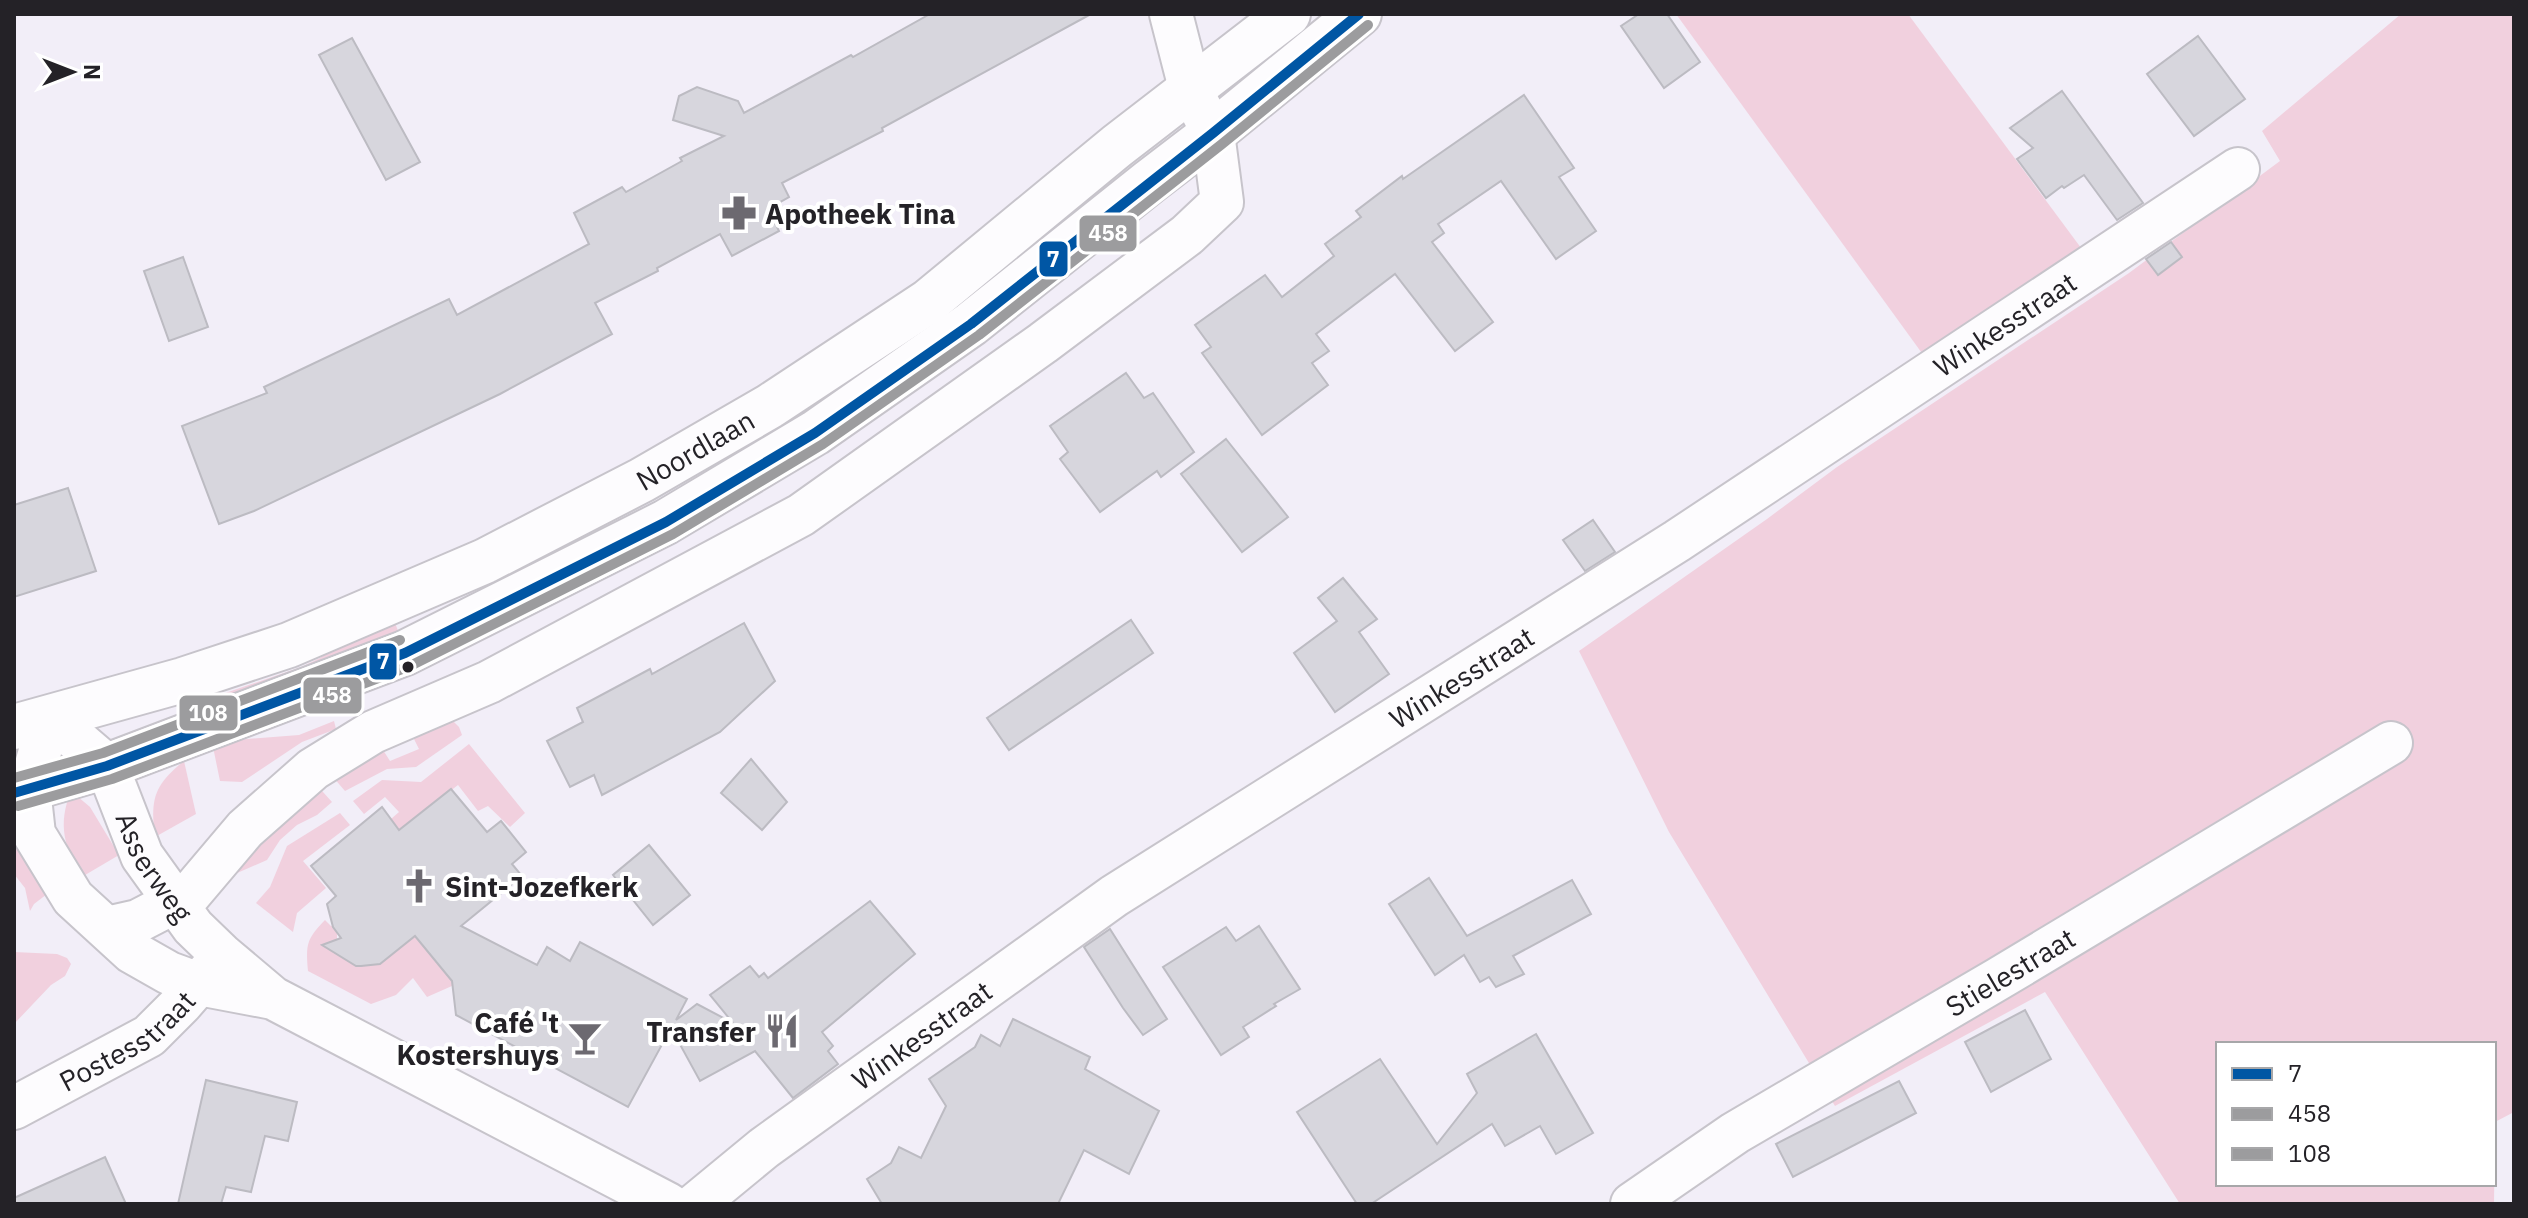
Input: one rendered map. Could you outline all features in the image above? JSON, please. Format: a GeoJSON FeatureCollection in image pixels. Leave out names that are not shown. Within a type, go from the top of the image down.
{"type":"FeatureCollection","features":[{"type":"Feature","properties":{"kind":"main road","name":"Noordlaan"},"geometry":{"type":"LineString","coordinates":[[32,722],[183,680],[289,645],[485,561],[642,480],[770,406],[929,301],[1190,88],[1288,14]]}},
{"type":"Feature","properties":{"kind":"main road","name":"Noordlaan"},"geometry":{"type":"LineString","coordinates":[[22,791],[107,766],[405,653],[666,522],[815,433],[971,324],[1359,14]]}},
{"type":"Feature","properties":{"kind":"street"},"geometry":{"type":"LineString","coordinates":[[107,928],[138,921],[190,894],[245,829],[313,769],[373,732],[489,682],[801,515],[1055,334],[1187,235],[1222,202],[1213,133],[1190,88],[1171,14]]}},
{"type":"Feature","properties":{"kind":"street","name":"Winkesstraat"},"geometry":{"type":"LineString","coordinates":[[696,1204],[764,1148],[1114,896],[1677,541],[2238,169]]}},
{"type":"Feature","properties":{"kind":"street"},"geometry":{"type":"LineString","coordinates":[[32,722],[22,791],[34,834],[73,898],[132,952],[169,973],[211,970],[273,998],[668,1204]]}},
{"type":"Feature","properties":{"kind":"street","name":"Asserweg"},"geometry":{"type":"LineString","coordinates":[[32,722],[107,766],[142,856],[193,927],[211,970]]}},
{"type":"Feature","properties":{"kind":"street","name":"Stielestraat"},"geometry":{"type":"LineString","coordinates":[[1632,1204],[1735,1133],[2391,743]]}},
{"type":"Feature","properties":{"kind":"street","name":"Postesstraat"},"geometry":{"type":"LineString","coordinates":[[14,1108],[149,1036],[211,970]]}},
{"type":"Feature","properties":{"kind":"shaded area"},"geometry":{"type":"Polygon","coordinates":[[[1676,14],[1908,14],[2087,256],[1924,356],[1676,14]]]}},
{"type":"Feature","properties":{"kind":"shaded area"},"geometry":{"type":"Polygon","coordinates":[[[2401,14],[2514,14],[2514,1112],[2496,1121],[2496,1042],[2216,1042],[2216,1186],[2494,1186],[2494,1204],[2180,1204],[2045,992],[1835,1106],[1669,832],[1579,651],[1837,467],[2129,273],[2280,161],[2262,131],[2401,14]]]}},
{"type":"Feature","properties":{"kind":"shaded area"},"geometry":{"type":"Polygon","coordinates":[[[391,612],[401,639],[208,715],[202,701],[301,667],[391,612]]]}},
{"type":"Feature","properties":{"kind":"shaded area"},"geometry":{"type":"Polygon","coordinates":[[[451,719],[462,735],[416,767],[387,769],[345,791],[327,770],[383,750],[390,761],[419,749],[412,735],[451,719]]]}},
{"type":"Feature","properties":{"kind":"shaded area"},"geometry":{"type":"Polygon","coordinates":[[[334,721],[336,729],[302,742],[242,782],[220,781],[213,747],[235,740],[299,735],[334,721]]]}},
{"type":"Feature","properties":{"kind":"shaded area"},"geometry":{"type":"Polygon","coordinates":[[[469,744],[525,813],[510,827],[488,806],[478,811],[458,785],[400,830],[391,819],[399,812],[385,797],[364,814],[353,801],[382,780],[421,782],[469,744]]]}},
{"type":"Feature","properties":{"kind":"shaded area"},"geometry":{"type":"Polygon","coordinates":[[[184,761],[196,814],[155,837],[153,812],[156,794],[166,778],[184,761]]]}},
{"type":"Feature","properties":{"kind":"shaded area"},"geometry":{"type":"Polygon","coordinates":[[[314,782],[332,802],[280,840],[267,860],[228,877],[314,782]]]}},
{"type":"Feature","properties":{"kind":"shaded area"},"geometry":{"type":"Polygon","coordinates":[[[71,791],[90,807],[119,855],[80,878],[65,835],[64,815],[71,791]]]}},
{"type":"Feature","properties":{"kind":"shaded area"},"geometry":{"type":"Polygon","coordinates":[[[340,813],[350,825],[303,861],[326,888],[297,913],[293,932],[256,903],[270,887],[287,846],[340,813]]]}},
{"type":"Feature","properties":{"kind":"shaded area"},"geometry":{"type":"Polygon","coordinates":[[[14,839],[51,891],[30,911],[25,888],[14,874],[14,839]]]}},
{"type":"Feature","properties":{"kind":"shaded area"},"geometry":{"type":"Polygon","coordinates":[[[325,920],[331,926],[337,925],[337,939],[332,942],[352,961],[369,965],[369,960],[387,959],[412,931],[461,982],[427,997],[413,978],[396,995],[371,1004],[308,971],[309,943],[325,920]]]}},
{"type":"Feature","properties":{"kind":"shaded area"},"geometry":{"type":"Polygon","coordinates":[[[14,952],[57,954],[67,958],[71,964],[65,976],[51,985],[14,1024],[14,952]]]}},
{"type":"Feature","properties":{"kind":"building"},"geometry":{"type":"Polygon","coordinates":[[[930,14],[1091,14],[882,128],[883,131],[782,183],[789,197],[768,209],[779,231],[732,256],[720,234],[657,268],[658,271],[595,303],[612,334],[500,394],[254,511],[219,524],[182,426],[267,393],[264,387],[449,299],[457,315],[589,244],[574,213],[622,187],[626,192],[682,161],[680,158],[724,136],[673,120],[679,96],[697,87],[738,101],[744,113],[930,14]]]}},
{"type":"Feature","properties":{"kind":"building"},"geometry":{"type":"Polygon","coordinates":[[[1639,14],[1667,14],[1700,62],[1664,88],[1621,26],[1639,14]]]}},
{"type":"Feature","properties":{"kind":"building"},"geometry":{"type":"Polygon","coordinates":[[[2198,36],[2245,99],[2194,136],[2147,74],[2198,36]]]}},
{"type":"Feature","properties":{"kind":"building"},"geometry":{"type":"Polygon","coordinates":[[[352,38],[420,162],[386,180],[319,55],[352,38]]]}},
{"type":"Feature","properties":{"kind":"building"},"geometry":{"type":"Polygon","coordinates":[[[2062,91],[2143,203],[2117,220],[2084,175],[2046,198],[2017,159],[2033,148],[2010,128],[2062,91]]]}},
{"type":"Feature","properties":{"kind":"building"},"geometry":{"type":"Polygon","coordinates":[[[1524,95],[1574,168],[1559,177],[1596,231],[1556,259],[1501,181],[1438,224],[1444,233],[1432,242],[1493,322],[1455,351],[1395,274],[1316,334],[1329,351],[1312,363],[1328,385],[1262,435],[1202,353],[1211,347],[1195,325],[1265,275],[1282,297],[1334,256],[1325,244],[1361,217],[1356,211],[1402,176],[1403,179],[1524,95]]]}},
{"type":"Feature","properties":{"kind":"building"},"geometry":{"type":"Polygon","coordinates":[[[2171,242],[2182,257],[2158,275],[2146,259],[2171,242]]]}},
{"type":"Feature","properties":{"kind":"building"},"geometry":{"type":"Polygon","coordinates":[[[183,257],[208,327],[169,341],[144,271],[183,257]]]}},
{"type":"Feature","properties":{"kind":"building"},"geometry":{"type":"Polygon","coordinates":[[[1126,373],[1144,398],[1153,393],[1194,452],[1161,477],[1157,471],[1100,512],[1060,459],[1068,452],[1050,426],[1126,373]]]}},
{"type":"Feature","properties":{"kind":"building"},"geometry":{"type":"Polygon","coordinates":[[[1226,439],[1288,517],[1242,552],[1181,474],[1226,439]]]}},
{"type":"Feature","properties":{"kind":"building"},"geometry":{"type":"Polygon","coordinates":[[[68,488],[96,571],[14,597],[14,505],[68,488]]]}},
{"type":"Feature","properties":{"kind":"building"},"geometry":{"type":"Polygon","coordinates":[[[1593,520],[1615,552],[1585,571],[1563,540],[1593,520]]]}},
{"type":"Feature","properties":{"kind":"building"},"geometry":{"type":"Polygon","coordinates":[[[1343,578],[1377,619],[1359,632],[1389,674],[1335,712],[1294,653],[1337,621],[1318,598],[1343,578]]]}},
{"type":"Feature","properties":{"kind":"building"},"geometry":{"type":"Polygon","coordinates":[[[1131,620],[1153,653],[1009,750],[987,718],[1131,620]]]}},
{"type":"Feature","properties":{"kind":"building"},"geometry":{"type":"Polygon","coordinates":[[[744,623],[775,681],[720,732],[602,795],[594,775],[570,787],[547,741],[583,722],[577,708],[650,669],[652,674],[744,623]]]}},
{"type":"Feature","properties":{"kind":"building"},"geometry":{"type":"Polygon","coordinates":[[[751,759],[787,802],[762,830],[721,793],[751,759]]]}},
{"type":"Feature","properties":{"kind":"building"},"geometry":{"type":"Polygon","coordinates":[[[451,789],[487,832],[501,821],[526,852],[512,864],[522,876],[461,926],[537,965],[547,947],[570,961],[580,942],[687,999],[676,1020],[697,1004],[733,1023],[710,995],[750,966],[759,977],[764,973],[768,978],[870,901],[915,954],[822,1032],[833,1046],[828,1051],[838,1064],[793,1098],[755,1051],[700,1081],[671,1028],[628,1107],[456,1015],[452,981],[415,936],[380,964],[361,966],[322,945],[341,938],[333,927],[327,904],[336,896],[311,866],[382,807],[399,830],[451,789]]]}},
{"type":"Feature","properties":{"kind":"building"},"geometry":{"type":"Polygon","coordinates":[[[649,845],[690,895],[653,925],[613,875],[649,845]]]}},
{"type":"Feature","properties":{"kind":"building"},"geometry":{"type":"Polygon","coordinates":[[[1429,878],[1467,936],[1572,880],[1591,914],[1513,956],[1524,974],[1496,987],[1489,977],[1480,982],[1464,955],[1435,975],[1389,904],[1429,878]]]}},
{"type":"Feature","properties":{"kind":"building"},"geometry":{"type":"Polygon","coordinates":[[[1259,926],[1300,989],[1243,1027],[1249,1037],[1221,1055],[1163,967],[1226,927],[1236,941],[1259,926]]]}},
{"type":"Feature","properties":{"kind":"building"},"geometry":{"type":"Polygon","coordinates":[[[1110,929],[1167,1019],[1143,1035],[1084,947],[1110,929]]]}},
{"type":"Feature","properties":{"kind":"building"},"geometry":{"type":"Polygon","coordinates":[[[2025,1010],[2051,1059],[1991,1092],[1965,1042],[2025,1010]]]}},
{"type":"Feature","properties":{"kind":"building"},"geometry":{"type":"Polygon","coordinates":[[[1013,1019],[1090,1057],[1085,1069],[1159,1111],[1129,1174],[1084,1150],[1058,1204],[882,1204],[867,1179],[891,1163],[899,1147],[921,1158],[946,1106],[929,1079],[975,1047],[981,1035],[1000,1046],[1013,1019]]]}},
{"type":"Feature","properties":{"kind":"building"},"geometry":{"type":"Polygon","coordinates":[[[1536,1034],[1593,1133],[1556,1154],[1540,1126],[1505,1146],[1492,1124],[1371,1204],[1357,1204],[1297,1112],[1380,1059],[1437,1144],[1477,1093],[1467,1074],[1536,1034]]]}},
{"type":"Feature","properties":{"kind":"building"},"geometry":{"type":"Polygon","coordinates":[[[206,1080],[297,1102],[288,1141],[265,1136],[251,1192],[226,1187],[221,1204],[178,1204],[206,1080]]]}},
{"type":"Feature","properties":{"kind":"building"},"geometry":{"type":"Polygon","coordinates":[[[1899,1081],[1916,1113],[1793,1177],[1776,1144],[1899,1081]]]}},
{"type":"Feature","properties":{"kind":"building"},"geometry":{"type":"Polygon","coordinates":[[[105,1157],[126,1204],[14,1204],[14,1198],[105,1157]]]}},
{"type":"Feature","properties":{"kind":"transit line","name":"7"},"geometry":{"type":"LineString","coordinates":[[14,793],[107,766],[405,653],[666,522],[815,433],[971,324],[1359,14]]}},
{"type":"Feature","properties":{"kind":"transit line","name":"458"},"geometry":{"type":"LineString","coordinates":[[18,806],[112,779],[410,666],[673,534],[823,444],[979,335],[1368,25]]}},
{"type":"Feature","properties":{"kind":"transit line","name":"108"},"geometry":{"type":"LineString","coordinates":[[14,778],[103,753],[400,640]]}},
{"type":"Feature","properties":{"kind":"place","name":"Apotheek Tina"},"geometry":{"type":"Point","coordinates":[739,213]}},
{"type":"Feature","properties":{"kind":"place","name":"Sint-Jozefkerk"},"geometry":{"type":"Point","coordinates":[419,886]}},
{"type":"Feature","properties":{"kind":"place","name":"Transfer"},"geometry":{"type":"Point","coordinates":[782,1031]}},
{"type":"Feature","properties":{"kind":"place","name":"Café 't Kostershuys"},"geometry":{"type":"Point","coordinates":[585,1038]}}]}
